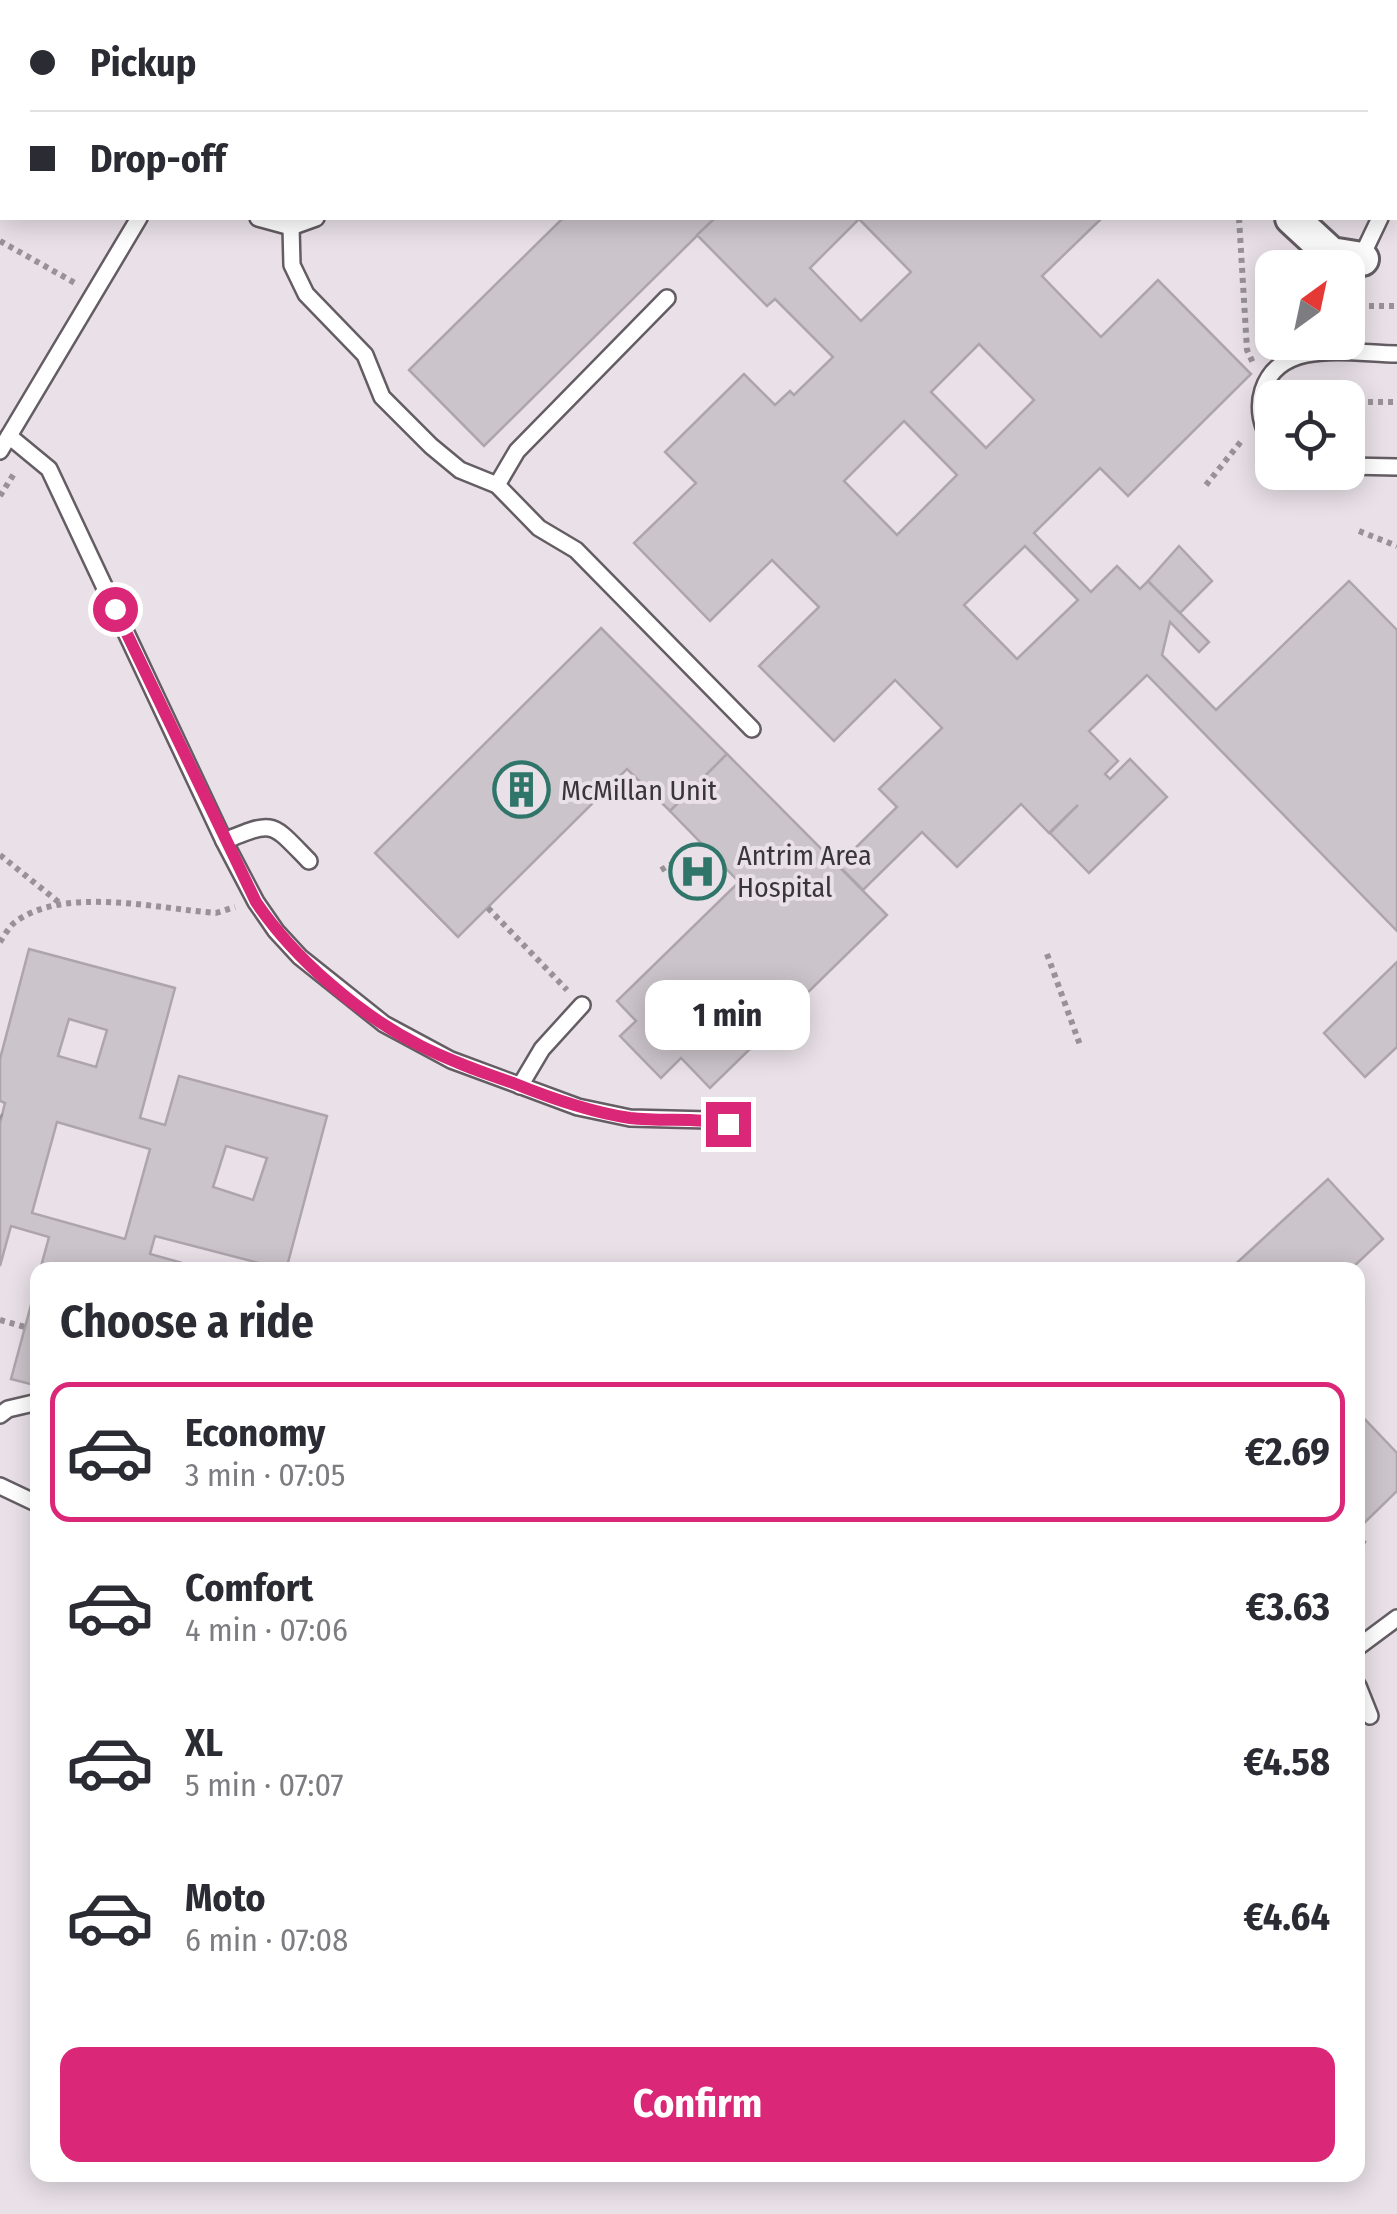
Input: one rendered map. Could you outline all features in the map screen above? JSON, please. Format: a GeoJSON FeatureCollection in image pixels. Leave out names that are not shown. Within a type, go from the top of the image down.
{"type":"FeatureCollection","features":[{"type":"Feature","properties":{"kind":"street"},"geometry":{"type":"LineString","coordinates":[[1294,220],[1327,250]]}},
{"type":"Feature","properties":{"kind":"lane"},"geometry":{"type":"LineString","coordinates":[[0,451],[137,220]]}},
{"type":"Feature","properties":{"kind":"lane"},"geometry":{"type":"LineString","coordinates":[[265,220],[291,228],[311,220]]}},
{"type":"Feature","properties":{"kind":"lane"},"geometry":{"type":"LineString","coordinates":[[1365,250],[1379,220]]}},
{"type":"Feature","properties":{"kind":"lane"},"geometry":{"type":"LineString","coordinates":[[291,228],[292,264],[306,294],[365,355],[382,397],[460,470],[498,485],[539,528],[576,550],[752,730]]}},
{"type":"Feature","properties":{"kind":"lane"},"geometry":{"type":"LineString","coordinates":[[498,485],[517,451],[667,298]]}},
{"type":"Feature","properties":{"kind":"lane"},"geometry":{"type":"LineString","coordinates":[[1365,352],[1397,354]]}},
{"type":"Feature","properties":{"kind":"lane"},"geometry":{"type":"LineString","coordinates":[[1267,380],[1285,360]]}},
{"type":"Feature","properties":{"kind":"lane"},"geometry":{"type":"LineString","coordinates":[[9,436],[49,468],[224,841],[256,902],[300,957],[384,1024],[451,1060],[578,1106],[630,1118],[728,1124]]}},
{"type":"Feature","properties":{"kind":"lane"},"geometry":{"type":"LineString","coordinates":[[1365,466],[1397,467]]}},
{"type":"Feature","properties":{"kind":"lane"},"geometry":{"type":"LineString","coordinates":[[224,841],[261,825],[271,826],[309,861]]}},
{"type":"Feature","properties":{"kind":"lane"},"geometry":{"type":"LineString","coordinates":[[520,1086],[542,1048],[582,1005]]}},
{"type":"Feature","properties":{"kind":"lane"},"geometry":{"type":"LineString","coordinates":[[0,1416],[8,1409],[30,1404]]}},
{"type":"Feature","properties":{"kind":"lane"},"geometry":{"type":"LineString","coordinates":[[0,1486],[30,1500]]}},
{"type":"Feature","properties":{"kind":"lane"},"geometry":{"type":"LineString","coordinates":[[1365,1643],[1397,1618]]}},
{"type":"Feature","properties":{"kind":"lane"},"geometry":{"type":"LineString","coordinates":[[1365,1704],[1370,1716]]}},
{"type":"Feature","properties":{"kind":"path"},"geometry":{"type":"LineString","coordinates":[[1239,220],[1247,350],[1261,380]]}},
{"type":"Feature","properties":{"kind":"path"},"geometry":{"type":"LineString","coordinates":[[0,241],[94,294]]}},
{"type":"Feature","properties":{"kind":"path"},"geometry":{"type":"LineString","coordinates":[[1365,306],[1397,306]]}},
{"type":"Feature","properties":{"kind":"path"},"geometry":{"type":"LineString","coordinates":[[1365,402],[1397,402]]}},
{"type":"Feature","properties":{"kind":"path"},"geometry":{"type":"LineString","coordinates":[[1206,485],[1255,424]]}},
{"type":"Feature","properties":{"kind":"path"},"geometry":{"type":"LineString","coordinates":[[1359,531],[1397,546]]}},
{"type":"Feature","properties":{"kind":"path"},"geometry":{"type":"LineString","coordinates":[[662,870],[703,846]]}},
{"type":"Feature","properties":{"kind":"path"},"geometry":{"type":"LineString","coordinates":[[0,855],[62,905]]}},
{"type":"Feature","properties":{"kind":"path"},"geometry":{"type":"LineString","coordinates":[[0,942],[13,923],[62,905],[95,903],[216,913],[256,902]]}},
{"type":"Feature","properties":{"kind":"path"},"geometry":{"type":"LineString","coordinates":[[488,908],[582,1005]]}},
{"type":"Feature","properties":{"kind":"path"},"geometry":{"type":"LineString","coordinates":[[1046,954],[1080,1045]]}},
{"type":"Feature","properties":{"kind":"path"},"geometry":{"type":"LineString","coordinates":[[0,1320],[24,1327]]}},
{"type":"Feature","properties":{"kind":"building"},"geometry":{"type":"Polygon","coordinates":[[[561,220],[713,220],[484,446],[409,370],[561,220]]]}},
{"type":"Feature","properties":{"kind":"building"},"geometry":{"type":"Polygon","coordinates":[[[713,220],[858,220],[810,268],[861,321],[911,272],[860,220],[1100,220],[1042,276],[1101,337],[1158,280],[1251,374],[1128,496],[1100,468],[1034,533],[1091,592],[1117,566],[1140,589],[1148,581],[1209,642],[1199,652],[1170,622],[1162,655],[1216,710],[1349,581],[1397,630],[1397,931],[1147,675],[1089,731],[1118,761],[1105,774],[1110,779],[1130,759],[1167,797],[1089,873],[1050,833],[1078,805],[1049,833],[1021,804],[957,867],[922,832],[863,890],[838,865],[897,807],[879,789],[942,728],[895,680],[834,741],[759,666],[819,607],[772,560],[710,621],[634,543],[696,483],[665,452],[744,374],[775,405],[790,391],[794,395],[833,357],[775,299],[767,306],[697,235],[713,220]],[[979,344],[931,392],[986,448],[1034,400],[979,344]],[[904,421],[844,481],[897,535],[957,475],[904,421]],[[1025,546],[964,605],[1017,659],[1078,600],[1025,546]]]}},
{"type":"Feature","properties":{"kind":"building"},"geometry":{"type":"Polygon","coordinates":[[[1179,546],[1212,581],[1180,613],[1148,581],[1179,546]]]}},
{"type":"Feature","properties":{"kind":"building","name":"McMillan Unit"},"geometry":{"type":"Polygon","coordinates":[[[601,628],[727,754],[670,811],[627,769],[458,937],[375,853],[601,628]]]}},
{"type":"Feature","properties":{"kind":"building"},"geometry":{"type":"Polygon","coordinates":[[[727,754],[887,915],[710,1088],[681,1058],[661,1078],[620,1036],[636,1021],[617,1001],[739,882],[670,811],[727,754]]]}},
{"type":"Feature","properties":{"kind":"building"},"geometry":{"type":"Polygon","coordinates":[[[29,949],[175,988],[140,1118],[165,1125],[179,1076],[327,1116],[288,1262],[255,1262],[155,1236],[150,1254],[179,1262],[42,1262],[49,1237],[11,1226],[0,1266],[0,1123],[5,1103],[0,1101],[0,1059],[29,949]],[[69,1019],[58,1056],[96,1067],[107,1030],[69,1019]],[[57,1122],[32,1213],[125,1239],[150,1149],[57,1122]],[[226,1146],[213,1187],[253,1200],[267,1158],[226,1146]]]}},
{"type":"Feature","properties":{"kind":"building"},"geometry":{"type":"Polygon","coordinates":[[[1397,962],[1397,1047],[1365,1077],[1324,1033],[1397,962]]]}},
{"type":"Feature","properties":{"kind":"building"},"geometry":{"type":"Polygon","coordinates":[[[1328,1179],[1383,1239],[1359,1262],[1238,1262],[1328,1179]]]}},
{"type":"Feature","properties":{"kind":"building"},"geometry":{"type":"Polygon","coordinates":[[[30,1309],[30,1384],[11,1379],[30,1309]]]}},
{"type":"Feature","properties":{"kind":"building"},"geometry":{"type":"Polygon","coordinates":[[[1365,1419],[1397,1453],[1397,1491],[1365,1522],[1365,1419]]]}},
{"type":"Feature","properties":{"kind":"place","name":"McMillan Unit"},"geometry":{"type":"Point","coordinates":[522,790]}},
{"type":"Feature","properties":{"kind":"place","name":"Antrim Area Hospital"},"geometry":{"type":"Point","coordinates":[698,871]}},
{"type":"Feature","properties":{"kind":"route"},"geometry":{"type":"LineString","coordinates":[[115,609],[256,902],[300,957],[384,1024],[451,1060],[578,1106],[630,1118],[728,1124]]}}]}
